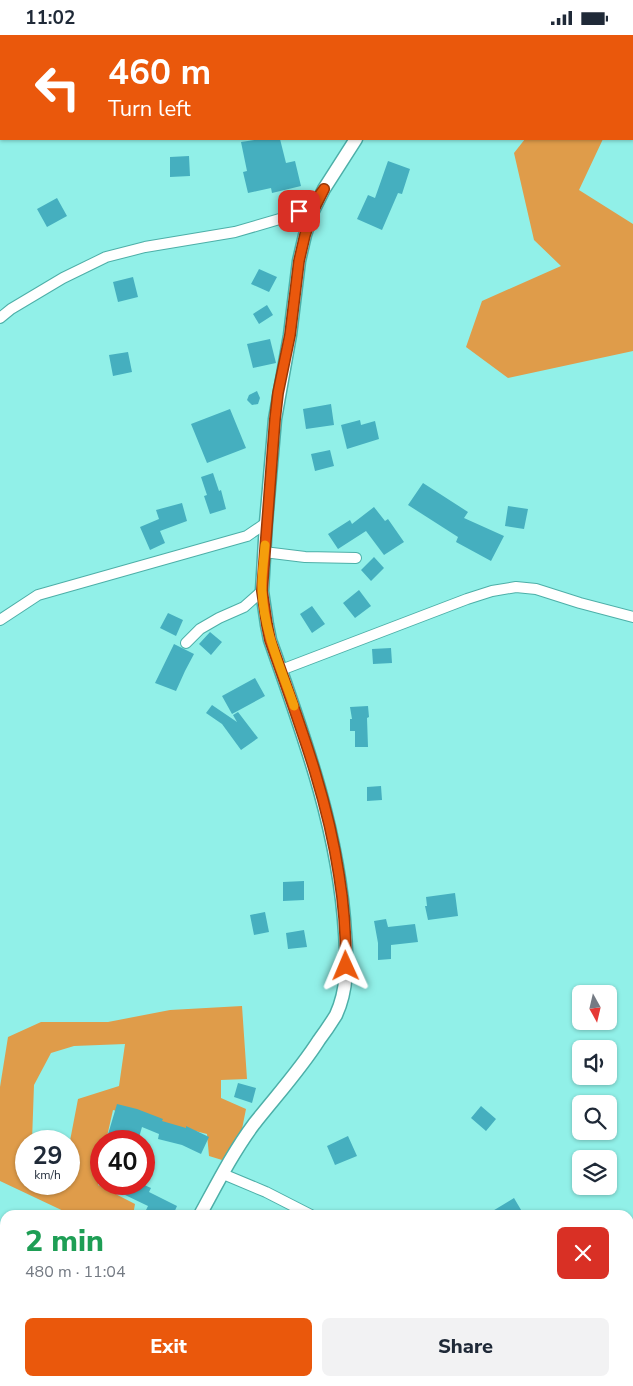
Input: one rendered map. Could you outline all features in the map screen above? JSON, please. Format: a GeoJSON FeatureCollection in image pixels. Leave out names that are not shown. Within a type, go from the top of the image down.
{"type":"FeatureCollection","features":[{"type":"Feature","properties":{"kind":"street"},"geometry":{"type":"LineString","coordinates":[[0,318],[11,309],[63,278],[106,257],[178,240],[235,232],[284,218],[314,203],[355,140]]}},
{"type":"Feature","properties":{"kind":"street"},"geometry":{"type":"LineString","coordinates":[[203,1210],[236,1149],[294,1076],[324,1033],[338,1008],[346,983],[343,897],[333,844],[314,767],[268,633],[262,591],[278,393],[290,335],[299,261],[313,211],[324,189]]}},
{"type":"Feature","properties":{"kind":"street"},"geometry":{"type":"LineString","coordinates":[[0,620],[38,595],[247,536],[266,523]]}},
{"type":"Feature","properties":{"kind":"street"},"geometry":{"type":"LineString","coordinates":[[264,552],[305,557],[356,558]]}},
{"type":"Feature","properties":{"kind":"street"},"geometry":{"type":"LineString","coordinates":[[281,671],[467,599],[492,591],[516,587],[536,589],[633,617]]}},
{"type":"Feature","properties":{"kind":"street"},"geometry":{"type":"LineString","coordinates":[[186,643],[200,629],[244,607],[262,591]]}},
{"type":"Feature","properties":{"kind":"street"},"geometry":{"type":"LineString","coordinates":[[223,1174],[266,1192],[301,1210]]}},
{"type":"Feature","properties":{"kind":"shaded area"},"geometry":{"type":"Polygon","coordinates":[[[524,140],[603,140],[579,190],[633,224],[633,351],[508,378],[466,347],[482,301],[561,266],[534,240],[514,153],[524,140]]]}},
{"type":"Feature","properties":{"kind":"shaded area"},"geometry":{"type":"Polygon","coordinates":[[[242,1006],[247,1079],[221,1080],[221,1098],[246,1109],[235,1164],[209,1156],[207,1134],[113,1110],[108,1130],[90,1130],[90,1195],[117,1195],[135,1204],[134,1210],[61,1210],[30,1195],[80,1195],[80,1130],[72,1130],[78,1099],[119,1086],[125,1044],[74,1046],[51,1053],[34,1085],[32,1130],[15,1130],[15,1188],[0,1181],[0,1087],[8,1037],[41,1022],[108,1022],[170,1010],[242,1006]]]}},
{"type":"Feature","properties":{"kind":"building"},"geometry":{"type":"Polygon","coordinates":[[[280,140],[286,163],[295,161],[301,186],[272,193],[271,188],[248,193],[243,172],[247,171],[241,142],[280,140]]]}},
{"type":"Feature","properties":{"kind":"building"},"geometry":{"type":"Polygon","coordinates":[[[189,156],[190,176],[170,177],[170,157],[189,156]]]}},
{"type":"Feature","properties":{"kind":"building"},"geometry":{"type":"Polygon","coordinates":[[[388,161],[410,169],[402,194],[398,193],[382,230],[357,219],[368,195],[375,198],[388,161]]]}},
{"type":"Feature","properties":{"kind":"building"},"geometry":{"type":"Polygon","coordinates":[[[57,198],[67,216],[47,227],[37,209],[57,198]]]}},
{"type":"Feature","properties":{"kind":"building"},"geometry":{"type":"Polygon","coordinates":[[[259,269],[277,277],[269,292],[251,284],[259,269]]]}},
{"type":"Feature","properties":{"kind":"building"},"geometry":{"type":"Polygon","coordinates":[[[133,277],[138,297],[118,302],[113,282],[133,277]]]}},
{"type":"Feature","properties":{"kind":"building"},"geometry":{"type":"Polygon","coordinates":[[[267,305],[273,315],[259,324],[253,314],[267,305]]]}},
{"type":"Feature","properties":{"kind":"building"},"geometry":{"type":"Polygon","coordinates":[[[270,339],[276,363],[253,368],[247,344],[270,339]]]}},
{"type":"Feature","properties":{"kind":"building"},"geometry":{"type":"Polygon","coordinates":[[[128,352],[132,372],[113,376],[109,355],[128,352]]]}},
{"type":"Feature","properties":{"kind":"building"},"geometry":{"type":"Polygon","coordinates":[[[257,391],[260,398],[258,404],[252,405],[247,400],[249,395],[257,391]]]}},
{"type":"Feature","properties":{"kind":"building"},"geometry":{"type":"Polygon","coordinates":[[[331,404],[334,425],[306,429],[303,409],[331,404]]]}},
{"type":"Feature","properties":{"kind":"building"},"geometry":{"type":"Polygon","coordinates":[[[230,409],[246,448],[207,463],[191,424],[230,409]]]}},
{"type":"Feature","properties":{"kind":"building"},"geometry":{"type":"Polygon","coordinates":[[[360,420],[361,425],[375,421],[379,439],[347,449],[341,425],[360,420]]]}},
{"type":"Feature","properties":{"kind":"building"},"geometry":{"type":"Polygon","coordinates":[[[330,450],[334,466],[315,471],[311,454],[330,450]]]}},
{"type":"Feature","properties":{"kind":"building"},"geometry":{"type":"Polygon","coordinates":[[[213,473],[219,491],[221,490],[226,509],[210,514],[204,496],[207,495],[201,477],[213,473]]]}},
{"type":"Feature","properties":{"kind":"building"},"geometry":{"type":"Polygon","coordinates":[[[423,483],[468,512],[464,518],[504,536],[491,561],[456,542],[458,537],[408,505],[423,483]]]}},
{"type":"Feature","properties":{"kind":"building"},"geometry":{"type":"Polygon","coordinates":[[[182,503],[187,521],[160,531],[165,543],[150,550],[140,527],[159,519],[156,510],[182,503]]]}},
{"type":"Feature","properties":{"kind":"building"},"geometry":{"type":"Polygon","coordinates":[[[508,506],[528,509],[524,529],[505,526],[508,506]]]}},
{"type":"Feature","properties":{"kind":"building"},"geometry":{"type":"Polygon","coordinates":[[[374,507],[385,521],[388,519],[404,542],[384,555],[366,531],[338,549],[328,534],[350,520],[352,524],[374,507]]]}},
{"type":"Feature","properties":{"kind":"building"},"geometry":{"type":"Polygon","coordinates":[[[374,557],[384,568],[371,581],[361,570],[374,557]]]}},
{"type":"Feature","properties":{"kind":"building"},"geometry":{"type":"Polygon","coordinates":[[[359,590],[371,606],[355,618],[343,603],[359,590]]]}},
{"type":"Feature","properties":{"kind":"building"},"geometry":{"type":"Polygon","coordinates":[[[312,606],[325,624],[312,633],[300,614],[312,606]]]}},
{"type":"Feature","properties":{"kind":"building"},"geometry":{"type":"Polygon","coordinates":[[[168,613],[183,620],[176,636],[160,628],[168,613]]]}},
{"type":"Feature","properties":{"kind":"building"},"geometry":{"type":"Polygon","coordinates":[[[210,632],[222,642],[211,655],[199,644],[210,632]]]}},
{"type":"Feature","properties":{"kind":"building"},"geometry":{"type":"Polygon","coordinates":[[[174,644],[194,654],[176,691],[155,683],[174,644]]]}},
{"type":"Feature","properties":{"kind":"building"},"geometry":{"type":"Polygon","coordinates":[[[391,648],[392,663],[373,664],[372,649],[391,648]]]}},
{"type":"Feature","properties":{"kind":"building"},"geometry":{"type":"Polygon","coordinates":[[[255,678],[265,696],[232,714],[222,696],[255,678]]]}},
{"type":"Feature","properties":{"kind":"building"},"geometry":{"type":"Polygon","coordinates":[[[212,705],[237,722],[233,715],[238,712],[258,738],[241,750],[222,724],[206,713],[212,705]]]}},
{"type":"Feature","properties":{"kind":"building"},"geometry":{"type":"Polygon","coordinates":[[[368,706],[368,747],[355,747],[355,731],[350,731],[350,719],[352,719],[350,707],[368,706]]]}},
{"type":"Feature","properties":{"kind":"building"},"geometry":{"type":"Polygon","coordinates":[[[381,786],[382,800],[367,801],[367,787],[381,786]]]}},
{"type":"Feature","properties":{"kind":"building"},"geometry":{"type":"Polygon","coordinates":[[[304,881],[304,900],[283,901],[283,882],[304,881]]]}},
{"type":"Feature","properties":{"kind":"building"},"geometry":{"type":"Polygon","coordinates":[[[455,893],[458,916],[428,920],[425,906],[427,906],[426,897],[455,893]]]}},
{"type":"Feature","properties":{"kind":"building"},"geometry":{"type":"Polygon","coordinates":[[[265,912],[269,932],[254,935],[250,915],[265,912]]]}},
{"type":"Feature","properties":{"kind":"building"},"geometry":{"type":"Polygon","coordinates":[[[386,919],[388,927],[415,924],[418,942],[391,945],[391,959],[378,960],[378,943],[374,921],[386,919]]]}},
{"type":"Feature","properties":{"kind":"building"},"geometry":{"type":"Polygon","coordinates":[[[304,930],[307,947],[288,949],[286,933],[304,930]]]}},
{"type":"Feature","properties":{"kind":"building"},"geometry":{"type":"Polygon","coordinates":[[[238,1083],[256,1088],[252,1103],[234,1097],[238,1083]]]}},
{"type":"Feature","properties":{"kind":"building"},"geometry":{"type":"Polygon","coordinates":[[[117,1104],[137,1109],[163,1119],[162,1121],[186,1128],[186,1126],[209,1137],[201,1154],[182,1145],[158,1139],[159,1134],[155,1132],[155,1130],[142,1127],[141,1130],[109,1130],[117,1104]]]}},
{"type":"Feature","properties":{"kind":"building"},"geometry":{"type":"Polygon","coordinates":[[[481,1106],[496,1119],[486,1131],[471,1118],[481,1106]]]}},
{"type":"Feature","properties":{"kind":"building"},"geometry":{"type":"Polygon","coordinates":[[[348,1136],[357,1156],[335,1165],[327,1146],[348,1136]]]}},
{"type":"Feature","properties":{"kind":"building"},"geometry":{"type":"Polygon","coordinates":[[[125,1195],[155,1195],[177,1206],[175,1210],[146,1210],[148,1206],[125,1195]]]}},
{"type":"Feature","properties":{"kind":"building"},"geometry":{"type":"Polygon","coordinates":[[[514,1198],[521,1210],[494,1210],[514,1198]]]}},
{"type":"Feature","properties":{"kind":"slow traffic"},"geometry":{"type":"LineString","coordinates":[[265,545],[262,591],[267,625],[270,640],[294,706]]}},
{"type":"Feature","properties":{"kind":"route"},"geometry":{"type":"LineString","coordinates":[[299,211],[314,203],[324,189],[313,211],[299,261],[290,335],[278,393],[262,591],[270,640],[314,767],[326,812],[343,897],[346,966]]}}]}
